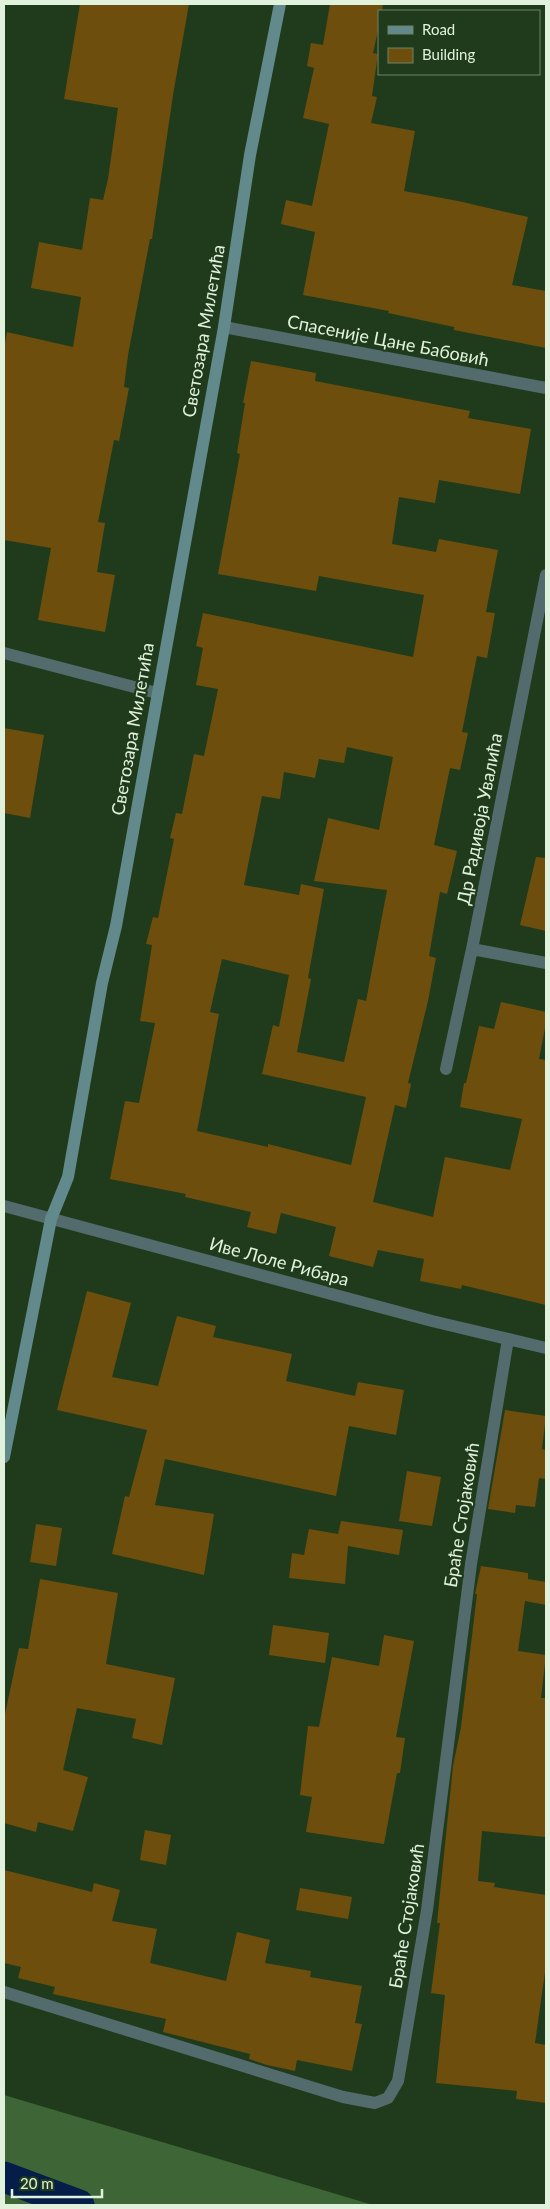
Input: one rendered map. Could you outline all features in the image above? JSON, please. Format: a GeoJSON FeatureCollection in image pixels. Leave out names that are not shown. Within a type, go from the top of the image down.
{"type":"FeatureCollection","features":[{"type":"Feature","properties":{"kind":"main road","name":"Светозара Милетића"},"geometry":{"type":"LineString","coordinates":[[4,1457],[51,1219],[68,1177],[224,326],[250,155],[280,4]]}},
{"type":"Feature","properties":{"kind":"street","name":"Спасеније Цане Бабовић"},"geometry":{"type":"LineString","coordinates":[[224,326],[546,388]]}},
{"type":"Feature","properties":{"kind":"street","name":"Др Радивоја Увалића"},"geometry":{"type":"LineString","coordinates":[[446,1070],[472,950],[546,575]]}},
{"type":"Feature","properties":{"kind":"street"},"geometry":{"type":"LineString","coordinates":[[4,653],[158,693]]}},
{"type":"Feature","properties":{"kind":"street"},"geometry":{"type":"LineString","coordinates":[[472,950],[546,964]]}},
{"type":"Feature","properties":{"kind":"street","name":"Иве Лоле Рибара"},"geometry":{"type":"LineString","coordinates":[[4,1206],[432,1321],[546,1348]]}},
{"type":"Feature","properties":{"kind":"street","name":"Браће Стојаковић"},"geometry":{"type":"LineString","coordinates":[[4,1992],[343,2097],[375,2102],[388,2098],[398,2082],[427,1910],[471,1564],[508,1339]]}},
{"type":"Feature","properties":{"kind":"green space"},"geometry":{"type":"Polygon","coordinates":[[[4,2095],[373,2205],[4,2205],[4,2095]]]}},
{"type":"Feature","properties":{"kind":"building"},"geometry":{"type":"Polygon","coordinates":[[[80,4],[189,4],[173,95],[152,239],[150,239],[128,355],[124,387],[129,388],[119,441],[114,440],[98,522],[105,523],[97,572],[115,575],[105,632],[38,620],[51,548],[4,540],[4,348],[7,332],[73,347],[81,297],[31,288],[39,242],[82,250],[90,198],[103,200],[108,179],[118,108],[64,99],[80,4]]]}},
{"type":"Feature","properties":{"kind":"building"},"geometry":{"type":"Polygon","coordinates":[[[330,4],[383,4],[382,10],[378,10],[378,30],[373,53],[378,54],[372,96],[377,97],[371,123],[415,131],[404,191],[528,217],[512,285],[546,291],[546,348],[454,330],[454,327],[388,313],[389,311],[303,295],[315,232],[281,224],[286,200],[312,206],[329,124],[303,118],[314,68],[307,66],[311,43],[323,45],[330,4]]]}},
{"type":"Feature","properties":{"kind":"building"},"geometry":{"type":"Polygon","coordinates":[[[251,361],[316,373],[315,381],[470,411],[468,418],[531,429],[520,494],[439,480],[435,503],[399,497],[392,544],[436,552],[439,539],[498,550],[486,612],[495,613],[487,658],[477,656],[462,732],[468,733],[460,770],[450,768],[434,845],[457,851],[447,894],[440,892],[429,956],[436,958],[428,1001],[408,1083],[411,1084],[406,1108],[395,1105],[373,1202],[433,1217],[445,1157],[510,1170],[522,1119],[460,1107],[464,1083],[466,1083],[479,1026],[494,1029],[501,1002],[546,1012],[546,1023],[539,1059],[546,1060],[546,1305],[462,1285],[461,1289],[420,1281],[424,1259],[378,1250],[373,1267],[329,1256],[336,1227],[281,1213],[276,1234],[247,1227],[251,1212],[185,1197],[186,1194],[110,1179],[125,1101],[139,1103],[155,1023],[140,1021],[152,945],[146,944],[153,917],[158,918],[174,839],[170,838],[176,813],[182,814],[194,754],[204,756],[218,689],[196,685],[203,648],[196,646],[203,613],[413,657],[424,595],[319,576],[316,591],[218,574],[240,454],[237,453],[245,403],[243,403],[251,361]],[[347,747],[344,763],[319,759],[315,778],[284,772],[280,799],[262,796],[244,885],[299,895],[301,884],[324,889],[308,978],[311,979],[297,1052],[344,1062],[358,999],[366,1001],[387,890],[314,881],[328,818],[379,830],[393,757],[347,747]],[[222,959],[210,1012],[219,1014],[197,1131],[268,1147],[268,1144],[351,1165],[366,1097],[262,1074],[273,1025],[279,1027],[289,975],[222,959]]]}},
{"type":"Feature","properties":{"kind":"building"},"geometry":{"type":"Polygon","coordinates":[[[4,728],[44,735],[30,818],[4,813],[4,728]]]}},
{"type":"Feature","properties":{"kind":"building"},"geometry":{"type":"Polygon","coordinates":[[[536,857],[546,858],[546,931],[520,925],[536,857]]]}},
{"type":"Feature","properties":{"kind":"building"},"geometry":{"type":"Polygon","coordinates":[[[87,1291],[131,1303],[112,1377],[158,1386],[177,1316],[216,1326],[213,1337],[292,1354],[286,1381],[355,1396],[358,1382],[404,1390],[396,1435],[349,1426],[336,1496],[165,1459],[155,1505],[214,1514],[204,1575],[112,1554],[125,1496],[129,1497],[147,1430],[57,1410],[87,1291]]]}},
{"type":"Feature","properties":{"kind":"building"},"geometry":{"type":"Polygon","coordinates":[[[505,1410],[546,1416],[542,1449],[546,1450],[546,1479],[539,1478],[535,1507],[516,1505],[515,1513],[488,1509],[505,1410]]]}},
{"type":"Feature","properties":{"kind":"building"},"geometry":{"type":"Polygon","coordinates":[[[407,1471],[441,1477],[432,1526],[399,1521],[407,1471]]]}},
{"type":"Feature","properties":{"kind":"building"},"geometry":{"type":"Polygon","coordinates":[[[341,1521],[403,1530],[399,1555],[348,1546],[345,1584],[289,1578],[292,1553],[304,1555],[309,1529],[338,1534],[341,1521]]]}},
{"type":"Feature","properties":{"kind":"building"},"geometry":{"type":"Polygon","coordinates":[[[36,1524],[62,1528],[56,1566],[30,1562],[36,1524]]]}},
{"type":"Feature","properties":{"kind":"building"},"geometry":{"type":"Polygon","coordinates":[[[481,1566],[528,1573],[528,1579],[546,1582],[546,1605],[525,1601],[518,1651],[546,1655],[541,1698],[546,1698],[546,1837],[482,1831],[478,1881],[495,1883],[494,1887],[546,1895],[546,1965],[535,2043],[546,2045],[546,2103],[516,2099],[517,2091],[436,2083],[445,1995],[431,1993],[440,1923],[437,1923],[453,1766],[461,1727],[477,1594],[475,1594],[481,1566]]]}},
{"type":"Feature","properties":{"kind":"building"},"geometry":{"type":"Polygon","coordinates":[[[40,1579],[118,1593],[106,1664],[175,1678],[162,1745],[132,1738],[136,1719],[77,1708],[63,1770],[88,1777],[73,1831],[38,1822],[36,1832],[4,1823],[4,1719],[19,1648],[28,1649],[40,1579]]]}},
{"type":"Feature","properties":{"kind":"building"},"geometry":{"type":"Polygon","coordinates":[[[273,1625],[329,1633],[325,1663],[269,1655],[273,1625]]]}},
{"type":"Feature","properties":{"kind":"building"},"geometry":{"type":"Polygon","coordinates":[[[384,1635],[414,1641],[396,1737],[405,1738],[400,1773],[397,1773],[384,1844],[306,1832],[312,1797],[300,1795],[308,1726],[319,1727],[332,1657],[379,1666],[384,1635]]]}},
{"type":"Feature","properties":{"kind":"building"},"geometry":{"type":"Polygon","coordinates":[[[145,1830],[171,1835],[166,1865],[140,1860],[145,1830]]]}},
{"type":"Feature","properties":{"kind":"building"},"geometry":{"type":"Polygon","coordinates":[[[4,1870],[92,1892],[94,1883],[120,1890],[112,1921],[157,1929],[150,1963],[226,1981],[237,1932],[270,1940],[265,1963],[311,1971],[310,1977],[362,1986],[355,2023],[362,2024],[352,2071],[297,2060],[295,2071],[267,2065],[249,2059],[250,2054],[163,2032],[166,2019],[53,1994],[55,1987],[18,1978],[21,1967],[4,1963],[4,1870]]]}},
{"type":"Feature","properties":{"kind":"building"},"geometry":{"type":"Polygon","coordinates":[[[300,1888],[352,1897],[348,1919],[296,1910],[300,1888]]]}},
{"type":"Feature","properties":{"kind":"waterway"},"geometry":{"type":"LineString","coordinates":[[4,2177],[79,2205]]}}]}
